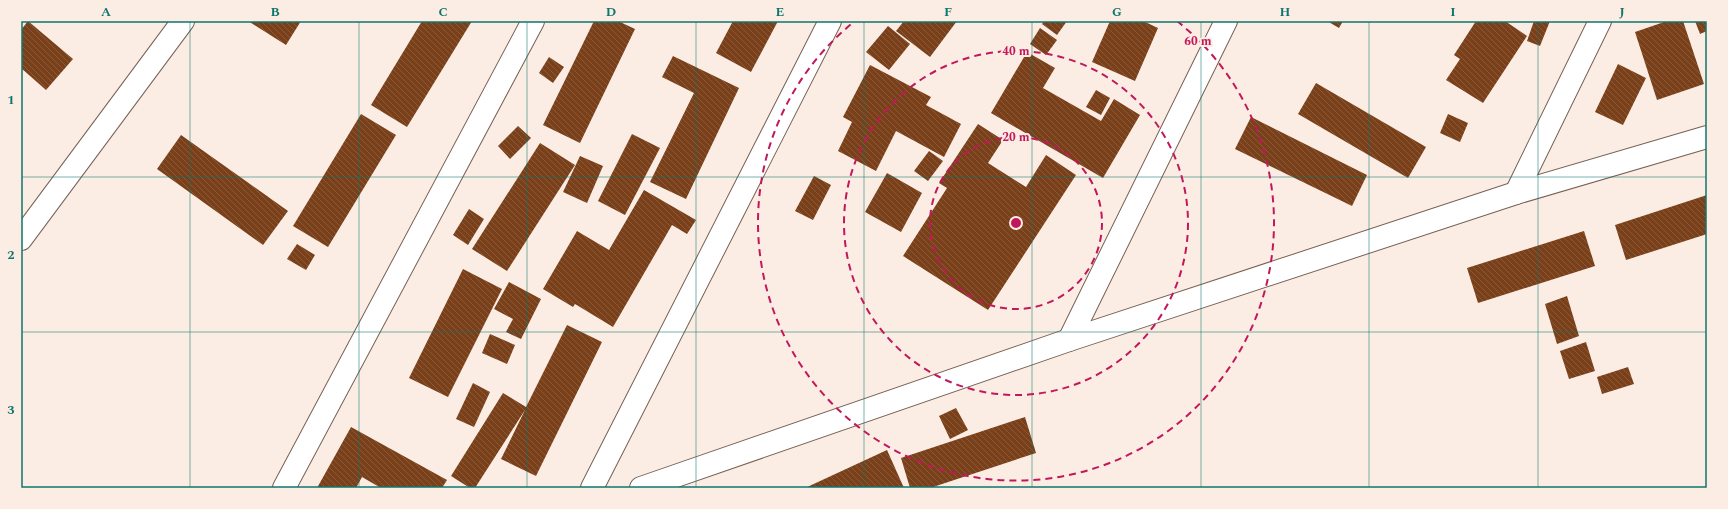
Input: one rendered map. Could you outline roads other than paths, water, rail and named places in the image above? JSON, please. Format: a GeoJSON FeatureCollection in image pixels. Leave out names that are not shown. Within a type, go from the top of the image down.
{"type":"FeatureCollection","features":[{"type":"Feature","properties":{"kind":"street"},"geometry":{"type":"LineString","coordinates":[[21,239],[183,21]]}},
{"type":"Feature","properties":{"kind":"street"},"geometry":{"type":"LineString","coordinates":[[284,488],[533,21]]}},
{"type":"Feature","properties":{"kind":"street"},"geometry":{"type":"LineString","coordinates":[[592,488],[830,21]]}},
{"type":"Feature","properties":{"kind":"street"},"geometry":{"type":"LineString","coordinates":[[1069,340],[1226,21]]}},
{"type":"Feature","properties":{"kind":"street"},"geometry":{"type":"LineString","coordinates":[[1516,192],[1600,21]]}},
{"type":"Feature","properties":{"kind":"street"},"geometry":{"type":"LineString","coordinates":[[641,488],[1069,340],[1516,192],[1707,137]]}}]}
